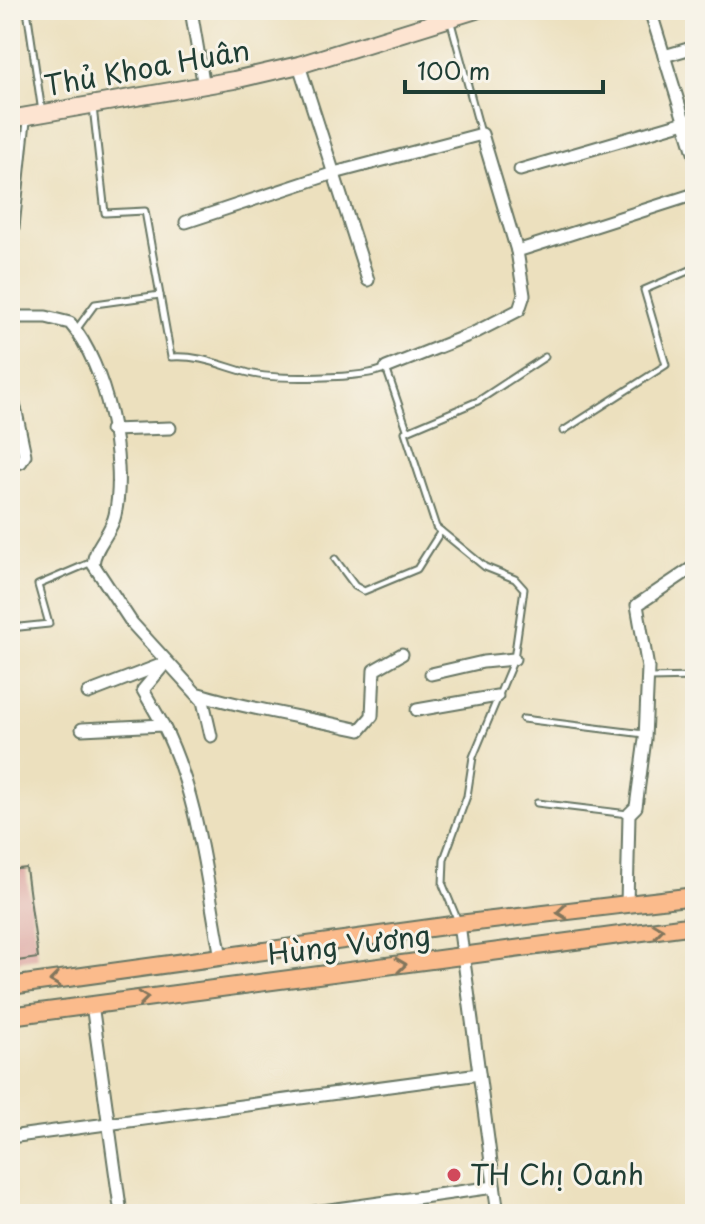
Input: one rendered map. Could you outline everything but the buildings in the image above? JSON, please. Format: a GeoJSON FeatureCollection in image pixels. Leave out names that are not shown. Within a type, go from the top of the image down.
{"type":"FeatureCollection","features":[{"type":"Feature","properties":{"kind":"main road","name":"Thủ Khoa Huân"},"geometry":{"type":"LineString","coordinates":[[10,119],[204,87],[299,65],[476,10]]}},
{"type":"Feature","properties":{"kind":"main road","name":"Hùng Vương"},"geometry":{"type":"LineString","coordinates":[[10,986],[459,924],[695,896]]}},
{"type":"Feature","properties":{"kind":"main road","name":"Hùng Vương"},"geometry":{"type":"LineString","coordinates":[[10,1016],[695,925]]}},
{"type":"Feature","properties":{"kind":"street"},"geometry":{"type":"LineString","coordinates":[[191,10],[204,87]]}},
{"type":"Feature","properties":{"kind":"street"},"geometry":{"type":"LineString","coordinates":[[650,10],[664,56],[690,121],[695,156]]}},
{"type":"Feature","properties":{"kind":"street"},"geometry":{"type":"LineString","coordinates":[[664,56],[695,47]]}},
{"type":"Feature","properties":{"kind":"street"},"geometry":{"type":"LineString","coordinates":[[299,65],[368,280]]}},
{"type":"Feature","properties":{"kind":"street"},"geometry":{"type":"LineString","coordinates":[[520,170],[690,121]]}},
{"type":"Feature","properties":{"kind":"street"},"geometry":{"type":"LineString","coordinates":[[186,222],[334,173],[482,134],[517,251],[524,301],[519,310],[506,319],[386,368]]}},
{"type":"Feature","properties":{"kind":"street"},"geometry":{"type":"LineString","coordinates":[[517,251],[695,194]]}},
{"type":"Feature","properties":{"kind":"street"},"geometry":{"type":"LineString","coordinates":[[10,317],[56,318],[70,323],[99,372],[119,490],[113,525],[96,549],[93,561],[101,579],[132,623],[198,694],[242,707],[283,712],[360,730],[372,716],[374,670],[402,654]]}},
{"type":"Feature","properties":{"kind":"street"},"geometry":{"type":"LineString","coordinates":[[10,390],[25,455],[10,466]]}},
{"type":"Feature","properties":{"kind":"street"},"geometry":{"type":"LineString","coordinates":[[111,430],[170,428]]}},
{"type":"Feature","properties":{"kind":"street"},"geometry":{"type":"LineString","coordinates":[[627,905],[629,814],[636,807],[648,678],[637,605],[695,566]]}},
{"type":"Feature","properties":{"kind":"street"},"geometry":{"type":"LineString","coordinates":[[431,674],[483,662],[514,659]]}},
{"type":"Feature","properties":{"kind":"street"},"geometry":{"type":"LineString","coordinates":[[88,693],[166,663]]}},
{"type":"Feature","properties":{"kind":"street"},"geometry":{"type":"LineString","coordinates":[[166,663],[143,690],[177,754],[193,807],[221,957]]}},
{"type":"Feature","properties":{"kind":"street"},"geometry":{"type":"LineString","coordinates":[[198,694],[211,736]]}},
{"type":"Feature","properties":{"kind":"street"},"geometry":{"type":"LineString","coordinates":[[417,710],[497,696]]}},
{"type":"Feature","properties":{"kind":"street"},"geometry":{"type":"LineString","coordinates":[[82,729],[163,725]]}},
{"type":"Feature","properties":{"kind":"street"},"geometry":{"type":"LineString","coordinates":[[459,924],[498,1214]]}},
{"type":"Feature","properties":{"kind":"street"},"geometry":{"type":"LineString","coordinates":[[92,1004],[121,1214]]}},
{"type":"Feature","properties":{"kind":"street"},"geometry":{"type":"LineString","coordinates":[[10,1137],[479,1074]]}},
{"type":"Feature","properties":{"kind":"street"},"geometry":{"type":"LineString","coordinates":[[301,1214],[494,1187]]}},
{"type":"Feature","properties":{"kind":"lane"},"geometry":{"type":"LineString","coordinates":[[10,285],[35,114],[27,10]]}},
{"type":"Feature","properties":{"kind":"lane"},"geometry":{"type":"LineString","coordinates":[[450,18],[482,134]]}},
{"type":"Feature","properties":{"kind":"lane"},"geometry":{"type":"LineString","coordinates":[[92,106],[105,213],[145,211],[171,357],[191,356],[251,374],[271,376],[366,375],[386,368],[407,429],[406,439],[430,514],[441,531],[485,567],[522,583],[514,659],[473,757],[467,796],[444,859],[443,885],[459,924]]}},
{"type":"Feature","properties":{"kind":"lane"},"geometry":{"type":"LineString","coordinates":[[563,431],[666,365],[644,290],[695,268]]}},
{"type":"Feature","properties":{"kind":"lane"},"geometry":{"type":"LineString","coordinates":[[76,330],[95,304],[160,295]]}},
{"type":"Feature","properties":{"kind":"lane"},"geometry":{"type":"LineString","coordinates":[[407,429],[478,401],[545,357]]}},
{"type":"Feature","properties":{"kind":"lane"},"geometry":{"type":"LineString","coordinates":[[335,559],[355,586],[364,591],[417,569],[441,531]]}},
{"type":"Feature","properties":{"kind":"lane"},"geometry":{"type":"LineString","coordinates":[[10,628],[49,624],[38,585],[93,561]]}},
{"type":"Feature","properties":{"kind":"lane"},"geometry":{"type":"LineString","coordinates":[[648,678],[695,677]]}},
{"type":"Feature","properties":{"kind":"lane"},"geometry":{"type":"LineString","coordinates":[[523,719],[645,734]]}},
{"type":"Feature","properties":{"kind":"lane"},"geometry":{"type":"LineString","coordinates":[[537,803],[629,814]]}},
{"type":"Feature","properties":{"kind":"place","name":"TH Chị Oanh"},"geometry":{"type":"Point","coordinates":[454,1175]}}]}
